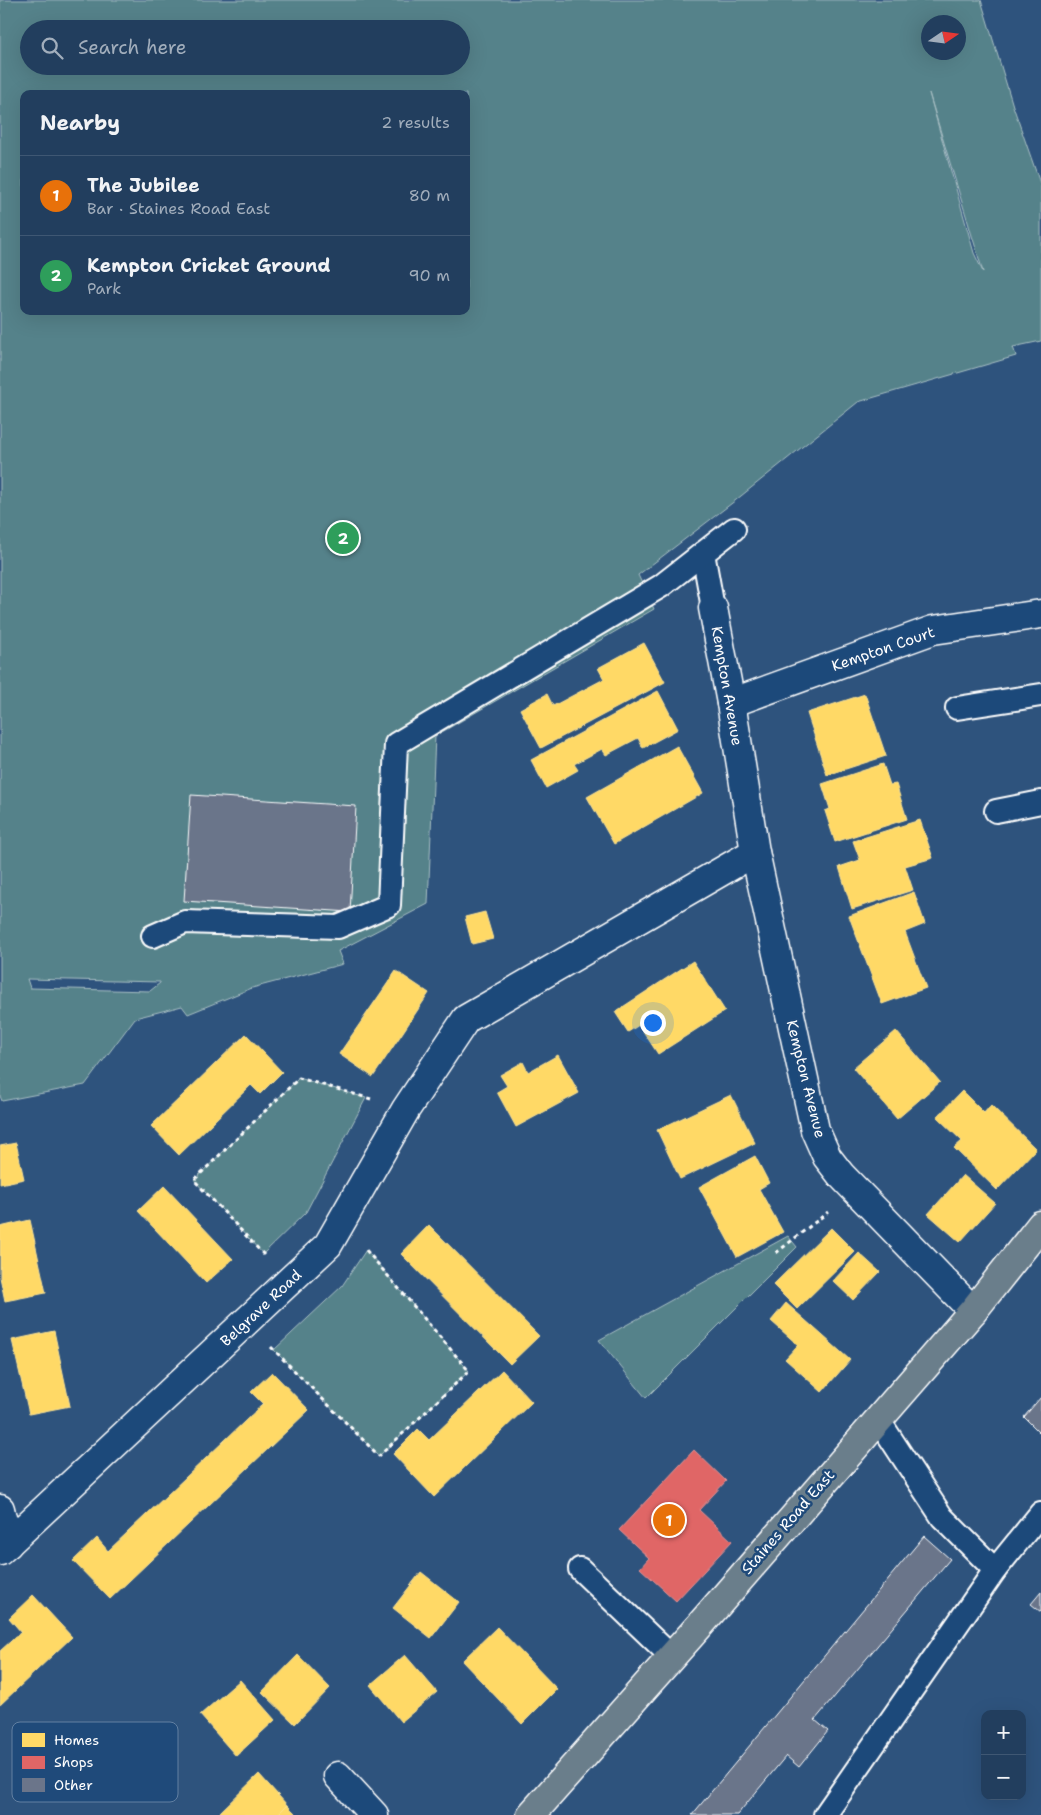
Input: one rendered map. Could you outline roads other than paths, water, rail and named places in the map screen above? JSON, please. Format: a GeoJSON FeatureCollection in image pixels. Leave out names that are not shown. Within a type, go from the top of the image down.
{"type":"FeatureCollection","features":[{"type":"Feature","properties":{"kind":"highway","name":"Staines Road East"},"geometry":{"type":"LineString","coordinates":[[531,1815],[672,1657],[972,1311],[1041,1225]]}},
{"type":"Feature","properties":{"kind":"street","name":"Kempton Avenue"},"geometry":{"type":"LineString","coordinates":[[712,608],[731,703],[755,852],[815,1130],[827,1157],[856,1190],[972,1311]]}},
{"type":"Feature","properties":{"kind":"street","name":"Kempton Court"},"geometry":{"type":"LineString","coordinates":[[731,703],[933,630],[1041,614]]}},
{"type":"Feature","properties":{"kind":"street","name":"Belgrave Road"},"geometry":{"type":"LineString","coordinates":[[4,1547],[328,1245],[406,1110],[466,1019],[755,852]]}},
{"type":"Feature","properties":{"kind":"street"},"geometry":{"type":"LineString","coordinates":[[0,1510],[4,1547]]}},
{"type":"Feature","properties":{"kind":"street"},"geometry":{"type":"LineString","coordinates":[[338,1776],[374,1815]]}},
{"type":"Feature","properties":{"kind":"lane"},"geometry":{"type":"LineString","coordinates":[[153,936],[186,922],[338,927],[389,906],[396,744],[661,586],[734,529]]}},
{"type":"Feature","properties":{"kind":"lane"},"geometry":{"type":"LineString","coordinates":[[703,553],[712,608]]}},
{"type":"Feature","properties":{"kind":"lane"},"geometry":{"type":"LineString","coordinates":[[957,708],[1041,696]]}},
{"type":"Feature","properties":{"kind":"lane"},"geometry":{"type":"LineString","coordinates":[[996,811],[1041,802]]}},
{"type":"Feature","properties":{"kind":"lane"},"geometry":{"type":"LineString","coordinates":[[878,1418],[942,1518],[995,1570]]}},
{"type":"Feature","properties":{"kind":"lane"},"geometry":{"type":"LineString","coordinates":[[825,1815],[995,1570],[1041,1513]]}},
{"type":"Feature","properties":{"kind":"lane"},"geometry":{"type":"LineString","coordinates":[[580,1569],[672,1657]]}},
{"type":"Feature","properties":{"kind":"place","name":"Kempton Cricket Ground"},"geometry":{"type":"Point","coordinates":[343,538]}},
{"type":"Feature","properties":{"kind":"place","name":"The Jubilee"},"geometry":{"type":"Point","coordinates":[669,1520]}}]}
